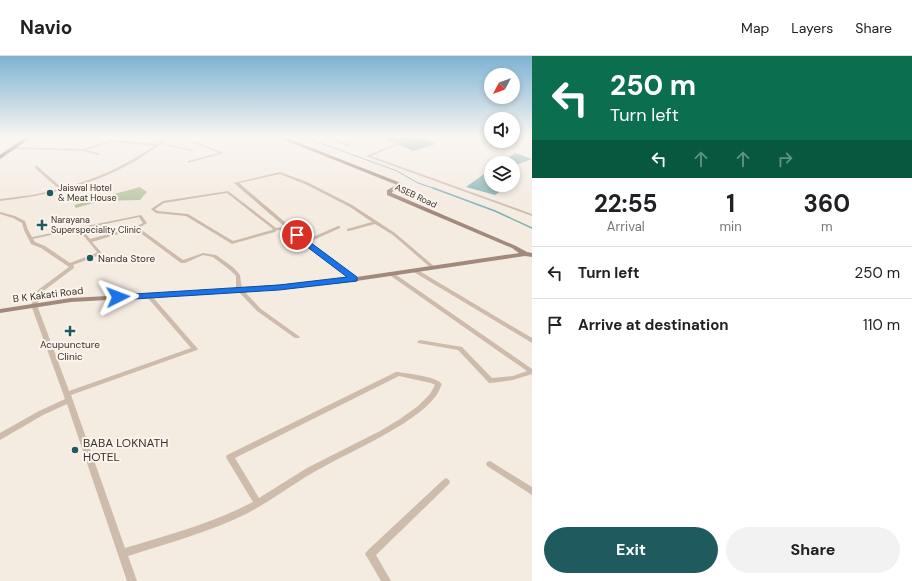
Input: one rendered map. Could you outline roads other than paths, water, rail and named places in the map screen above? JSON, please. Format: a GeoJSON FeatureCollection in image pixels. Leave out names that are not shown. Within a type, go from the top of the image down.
{"type":"FeatureCollection","features":[{"type":"Feature","properties":{"kind":"main road","name":"ASEB Road"},"geometry":{"type":"LineString","coordinates":[[341,162],[398,184],[400,186],[389,191],[390,194],[514,247],[528,255]]}},
{"type":"Feature","properties":{"kind":"main road","name":"B K Kakati Road"},"geometry":{"type":"LineString","coordinates":[[0,310],[71,300],[279,287],[354,279],[528,255]]}},
{"type":"Feature","properties":{"kind":"street"},"geometry":{"type":"LineString","coordinates":[[0,200],[19,198],[61,189],[92,180],[131,162]]}},
{"type":"Feature","properties":{"kind":"street"},"geometry":{"type":"LineString","coordinates":[[383,162],[532,215]]}},
{"type":"Feature","properties":{"kind":"street"},"geometry":{"type":"LineString","coordinates":[[36,167],[61,189]]}},
{"type":"Feature","properties":{"kind":"street"},"geometry":{"type":"LineString","coordinates":[[354,279],[305,242],[236,184],[280,173],[306,183],[351,206],[376,222],[394,234],[433,267]]}},
{"type":"Feature","properties":{"kind":"street"},"geometry":{"type":"LineString","coordinates":[[275,229],[245,204],[226,192],[163,202],[153,209],[156,212],[187,216],[232,243],[274,231],[275,229],[288,227]]}},
{"type":"Feature","properties":{"kind":"street"},"geometry":{"type":"LineString","coordinates":[[245,204],[258,201]]}},
{"type":"Feature","properties":{"kind":"street"},"geometry":{"type":"LineString","coordinates":[[0,213],[14,216],[24,222],[33,243],[70,265]]}},
{"type":"Feature","properties":{"kind":"street"},"geometry":{"type":"LineString","coordinates":[[31,238],[140,216],[145,222],[136,228],[89,241]]}},
{"type":"Feature","properties":{"kind":"street"},"geometry":{"type":"LineString","coordinates":[[348,230],[376,222]]}},
{"type":"Feature","properties":{"kind":"street"},"geometry":{"type":"LineString","coordinates":[[305,242],[339,227]]}},
{"type":"Feature","properties":{"kind":"street"},"geometry":{"type":"LineString","coordinates":[[70,265],[98,254],[99,252],[79,228]]}},
{"type":"Feature","properties":{"kind":"street"},"geometry":{"type":"LineString","coordinates":[[136,228],[183,262],[203,254],[214,256],[232,269],[238,276],[239,289],[259,310],[296,337]]}},
{"type":"Feature","properties":{"kind":"street"},"geometry":{"type":"LineString","coordinates":[[70,265],[72,267],[40,291],[34,305],[68,397],[132,581]]}},
{"type":"Feature","properties":{"kind":"street"},"geometry":{"type":"LineString","coordinates":[[414,270],[532,341]]}},
{"type":"Feature","properties":{"kind":"street"},"geometry":{"type":"LineString","coordinates":[[390,274],[532,372],[513,378],[491,381],[460,348],[420,342]]}},
{"type":"Feature","properties":{"kind":"street"},"geometry":{"type":"LineString","coordinates":[[0,437],[68,397],[195,349],[149,296]]}},
{"type":"Feature","properties":{"kind":"street"},"geometry":{"type":"LineString","coordinates":[[122,553],[239,513],[258,502],[310,470],[395,425],[426,402],[439,384],[433,381],[398,374],[230,457],[258,502]]}},
{"type":"Feature","properties":{"kind":"street"},"geometry":{"type":"LineString","coordinates":[[490,464],[532,491]]}},
{"type":"Feature","properties":{"kind":"street"},"geometry":{"type":"LineString","coordinates":[[386,581],[370,554],[446,482]]}},
{"type":"Feature","properties":{"kind":"water"},"geometry":{"type":"Polygon","coordinates":[[[484,174],[484,192],[466,187],[484,174]]]}},
{"type":"Feature","properties":{"kind":"water"},"geometry":{"type":"Polygon","coordinates":[[[484,192],[500,192],[495,195],[484,192]]]}},
{"type":"Feature","properties":{"kind":"waterway"},"geometry":{"type":"LineString","coordinates":[[371,162],[397,171],[418,183],[433,188]]}},
{"type":"Feature","properties":{"kind":"waterway"},"geometry":{"type":"LineString","coordinates":[[433,188],[495,211],[532,228]]}},
{"type":"Feature","properties":{"kind":"place","name":"Jaiswal Hotel & Meat House"},"geometry":{"type":"Point","coordinates":[50,193]}},
{"type":"Feature","properties":{"kind":"place","name":"Narayana Superspeciality Clinic"},"geometry":{"type":"Point","coordinates":[42,225]}},
{"type":"Feature","properties":{"kind":"place","name":"Nanda Store"},"geometry":{"type":"Point","coordinates":[90,258]}},
{"type":"Feature","properties":{"kind":"place","name":"Acupuncture Clinic"},"geometry":{"type":"Point","coordinates":[70,331]}},
{"type":"Feature","properties":{"kind":"place","name":"BABA LOKNATH HOTEL"},"geometry":{"type":"Point","coordinates":[75,450]}}]}
